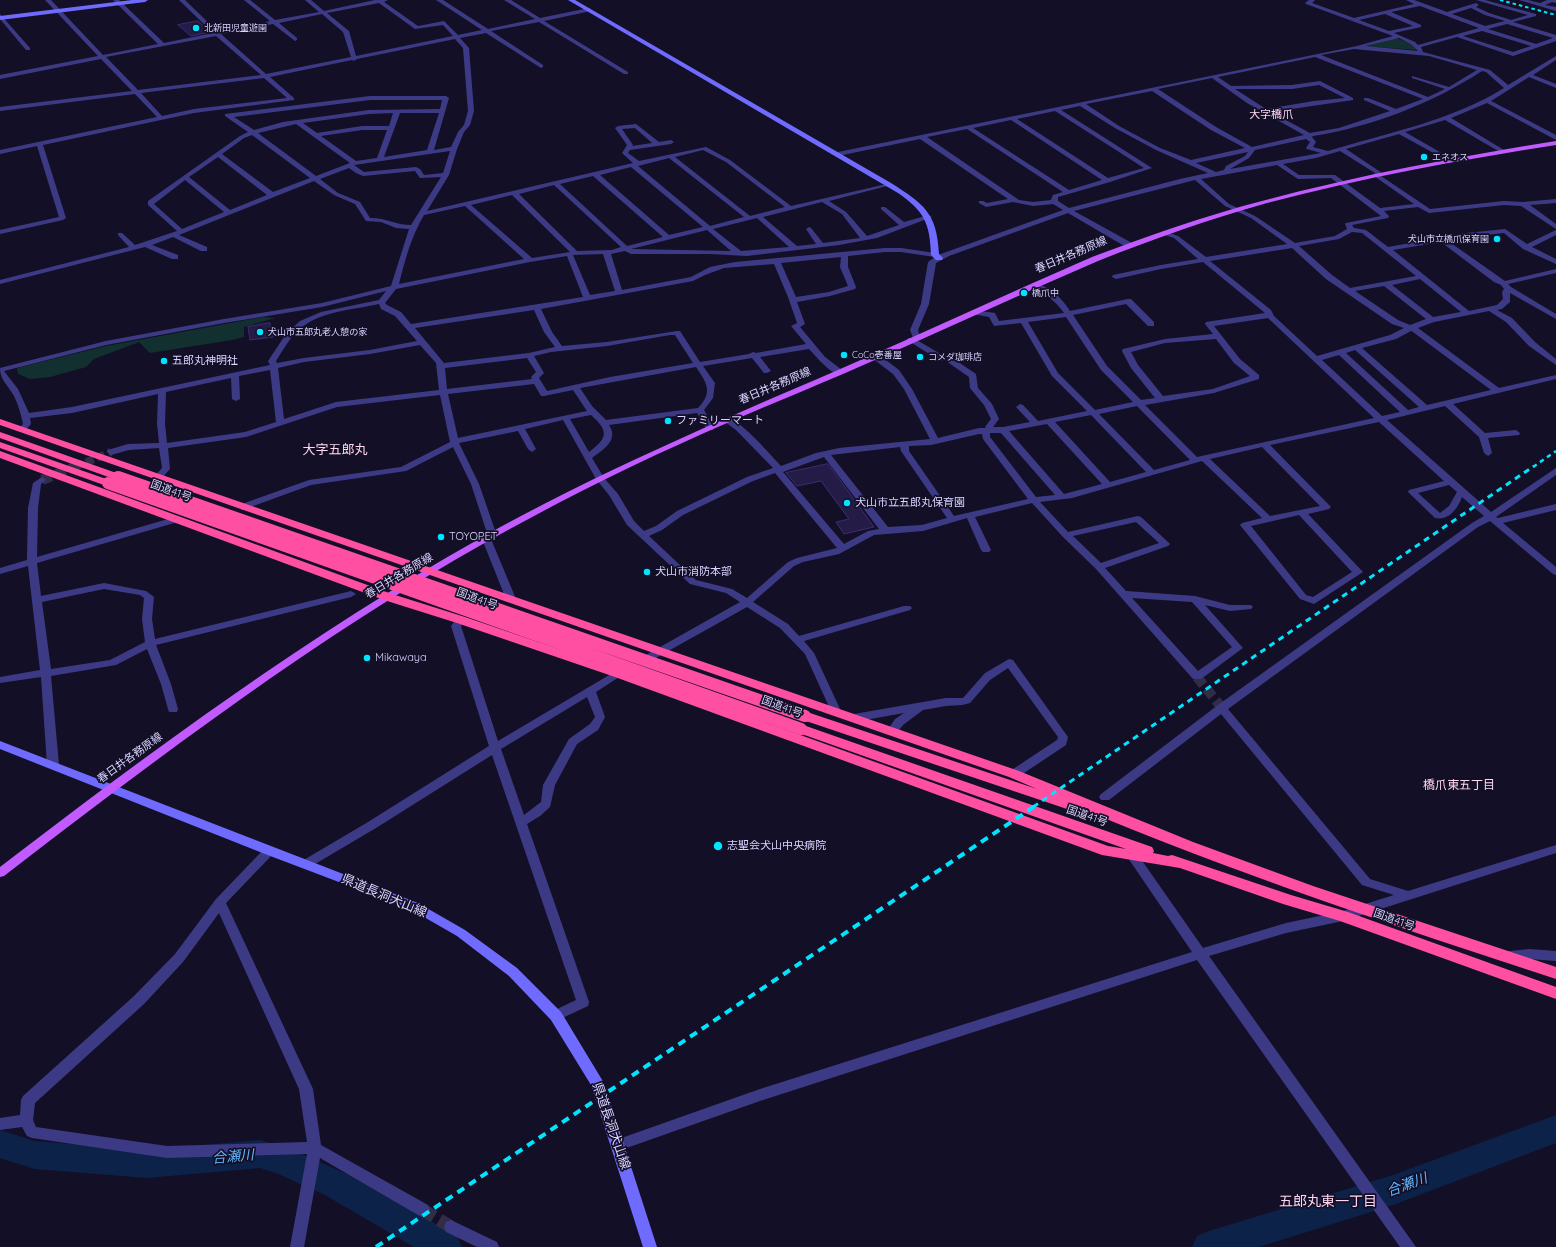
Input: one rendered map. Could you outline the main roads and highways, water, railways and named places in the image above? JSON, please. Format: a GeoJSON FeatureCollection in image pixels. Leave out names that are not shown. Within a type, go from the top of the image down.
{"type":"FeatureCollection","features":[{"type":"Feature","properties":{"kind":"highway"},"geometry":{"type":"LineString","coordinates":[[0,422],[1014,774],[1087,806],[1187,845]]}},
{"type":"Feature","properties":{"kind":"highway","name":"国道41号"},"geometry":{"type":"LineString","coordinates":[[0,435],[113,480]]}},
{"type":"Feature","properties":{"kind":"highway","name":"国道41号"},"geometry":{"type":"LineString","coordinates":[[0,444],[113,480],[803,722],[1179,863],[1343,916],[1556,993]]}},
{"type":"Feature","properties":{"kind":"highway"},"geometry":{"type":"LineString","coordinates":[[0,454],[388,597],[461,620],[619,674],[1107,851],[1179,863]]}},
{"type":"Feature","properties":{"kind":"highway","name":"国道41号"},"geometry":{"type":"LineString","coordinates":[[803,722],[1187,845],[1308,890],[1366,908],[1556,973]]}},
{"type":"Feature","properties":{"kind":"main road","name":"春日井各務原線"},"geometry":{"type":"LineString","coordinates":[[0,873],[109,789],[224,706],[332,632],[489,537],[600,479],[728,420],[1129,245],[1285,196],[1450,160],[1555,142]]}},
{"type":"Feature","properties":{"kind":"waterway","name":"合瀬川"},"geometry":{"type":"LineString","coordinates":[[1209,1247],[1393,1190],[1556,1129]]}},
{"type":"Feature","properties":{"kind":"waterway","name":"合瀬川"},"geometry":{"type":"LineString","coordinates":[[0,1144],[35,1155],[147,1164],[260,1154],[282,1160],[337,1185],[445,1247]]}},
{"type":"Feature","properties":{"kind":"tunnel"},"geometry":{"type":"LineString","coordinates":[[75,467],[111,452]]}},
{"type":"Feature","properties":{"kind":"tunnel"},"geometry":{"type":"LineString","coordinates":[[42,480],[77,466]]}},
{"type":"Feature","properties":{"kind":"tunnel"},"geometry":{"type":"LineString","coordinates":[[1197,677],[1222,708]]}},
{"type":"Feature","properties":{"kind":"tunnel"},"geometry":{"type":"LineString","coordinates":[[423,1210],[451,1227]]}},
{"type":"Feature","properties":{"kind":"railway"},"geometry":{"type":"LineString","coordinates":[[1500,0],[1556,15]]}},
{"type":"Feature","properties":{"kind":"railway"},"geometry":{"type":"LineString","coordinates":[[1533,467],[1556,451]]}},
{"type":"Feature","properties":{"kind":"railway"},"geometry":{"type":"LineString","coordinates":[[1033,807],[1534,466]]}},
{"type":"Feature","properties":{"kind":"railway"},"geometry":{"type":"LineString","coordinates":[[376,1247],[1035,806]]}},
{"type":"Feature","properties":{"kind":"place","name":"北新田児童遊園"},"geometry":{"type":"Point","coordinates":[196,28]}},
{"type":"Feature","properties":{"kind":"place","name":"エネオス"},"geometry":{"type":"Point","coordinates":[1424,157]}},
{"type":"Feature","properties":{"kind":"place","name":"犬山市立橋爪保育園"},"geometry":{"type":"Point","coordinates":[1497,239]}},
{"type":"Feature","properties":{"kind":"place","name":"橋爪中"},"geometry":{"type":"Point","coordinates":[1024,293]}},
{"type":"Feature","properties":{"kind":"place","name":"犬山市五郎丸老人憩の家"},"geometry":{"type":"Point","coordinates":[260,332]}},
{"type":"Feature","properties":{"kind":"place","name":"CoCo壱番屋"},"geometry":{"type":"Point","coordinates":[844,355]}},
{"type":"Feature","properties":{"kind":"place","name":"コメダ珈琲店"},"geometry":{"type":"Point","coordinates":[920,357]}},
{"type":"Feature","properties":{"kind":"place","name":"五郎丸神明社"},"geometry":{"type":"Point","coordinates":[164,361]}},
{"type":"Feature","properties":{"kind":"place","name":"ファミリーマート"},"geometry":{"type":"Point","coordinates":[668,421]}},
{"type":"Feature","properties":{"kind":"place","name":"犬山市立五郎丸保育園"},"geometry":{"type":"Point","coordinates":[847,503]}},
{"type":"Feature","properties":{"kind":"place","name":"TOYOPET"},"geometry":{"type":"Point","coordinates":[441,537]}},
{"type":"Feature","properties":{"kind":"place","name":"犬山市消防本部"},"geometry":{"type":"Point","coordinates":[647,572]}},
{"type":"Feature","properties":{"kind":"place","name":"Mikawaya"},"geometry":{"type":"Point","coordinates":[367,658]}},
{"type":"Feature","properties":{"kind":"place","name":"志聖会犬山中央病院"},"geometry":{"type":"Point","coordinates":[718,846]}},
{"type":"Feature","properties":{"kind":"district","name":"大字橋爪"},"geometry":{"type":"Point","coordinates":[1271,115]}},
{"type":"Feature","properties":{"kind":"district","name":"大字五郎丸"},"geometry":{"type":"Point","coordinates":[335,450]}},
{"type":"Feature","properties":{"kind":"district","name":"橋爪東五丁目"},"geometry":{"type":"Point","coordinates":[1459,785]}},
{"type":"Feature","properties":{"kind":"district","name":"五郎丸東一丁目"},"geometry":{"type":"Point","coordinates":[1328,1202]}}]}
